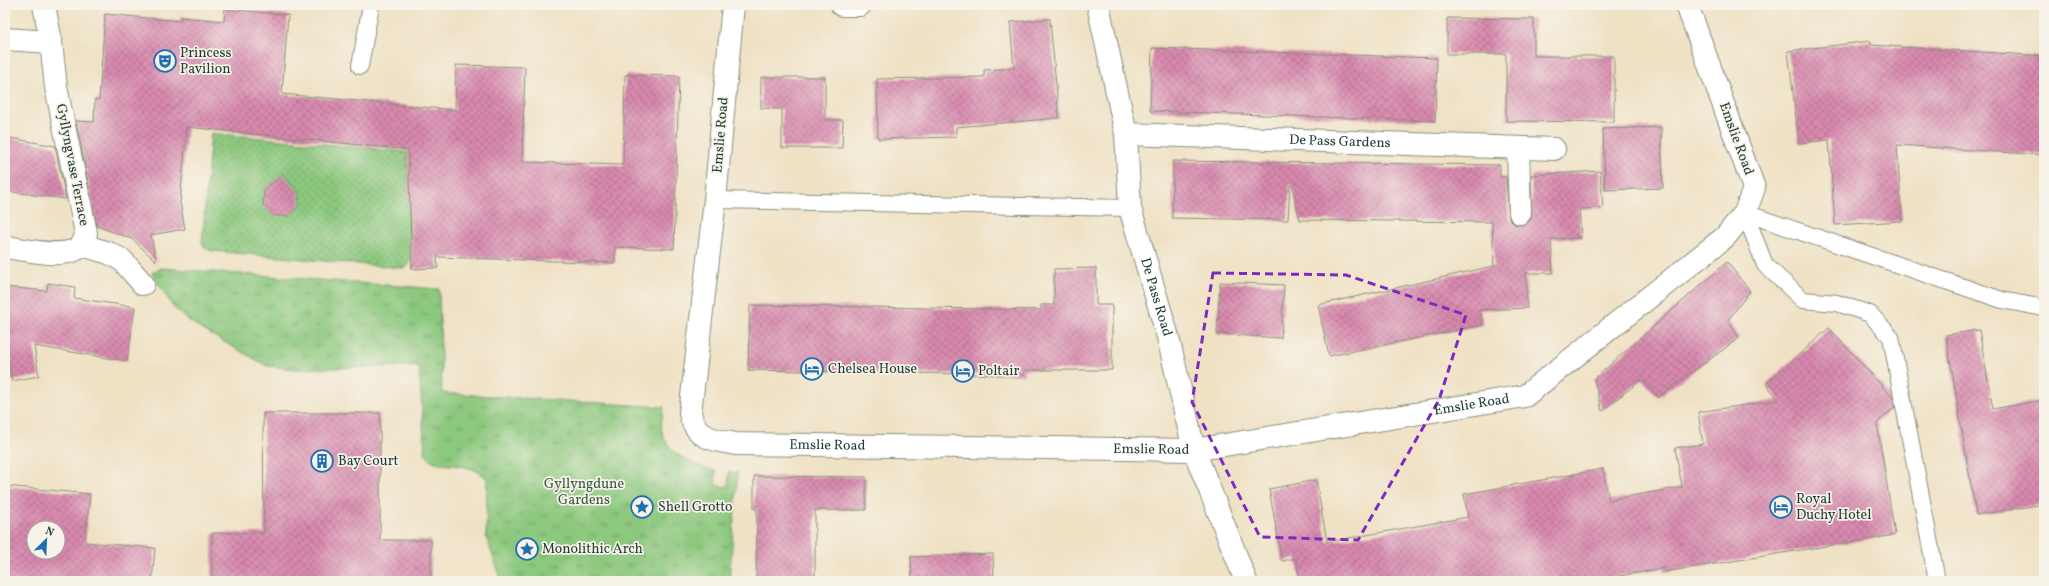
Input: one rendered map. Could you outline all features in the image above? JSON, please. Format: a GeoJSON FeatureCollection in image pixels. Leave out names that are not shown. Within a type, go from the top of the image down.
{"type":"FeatureCollection","features":[{"type":"Feature","properties":{"kind":"street","name":"Gyllyngvase Terrace"},"geometry":{"type":"LineString","coordinates":[[5,247],[58,254],[72,252],[82,245],[86,233],[56,87],[51,42],[44,5]]}},
{"type":"Feature","properties":{"kind":"street","name":"Emslie Road"},"geometry":{"type":"LineString","coordinates":[[733,5],[715,200],[690,413],[693,424],[702,435],[718,441],[736,444],[1194,450],[1526,396],[1725,237],[1745,213],[1754,188],[1687,5]]}},
{"type":"Feature","properties":{"kind":"street"},"geometry":{"type":"LineString","coordinates":[[842,5],[860,5]]}},
{"type":"Feature","properties":{"kind":"street","name":"De Pass Road"},"geometry":{"type":"LineString","coordinates":[[1098,5],[1126,134],[1130,208],[1168,337],[1194,450],[1246,581]]}},
{"type":"Feature","properties":{"kind":"street"},"geometry":{"type":"LineString","coordinates":[[5,39],[51,42]]}},
{"type":"Feature","properties":{"kind":"street","name":"De Pass Gardens"},"geometry":{"type":"LineString","coordinates":[[1126,134],[1554,149]]}},
{"type":"Feature","properties":{"kind":"street"},"geometry":{"type":"LineString","coordinates":[[1518,148],[1520,213]]}},
{"type":"Feature","properties":{"kind":"street"},"geometry":{"type":"LineString","coordinates":[[82,245],[122,260],[143,284]]}},
{"type":"Feature","properties":{"kind":"lane"},"geometry":{"type":"LineString","coordinates":[[360,66],[371,5]]}},
{"type":"Feature","properties":{"kind":"lane"},"geometry":{"type":"LineString","coordinates":[[715,200],[1130,208]]}},
{"type":"Feature","properties":{"kind":"lane"},"geometry":{"type":"LineString","coordinates":[[1745,213],[2002,300],[2044,308]]}},
{"type":"Feature","properties":{"kind":"lane"},"geometry":{"type":"LineString","coordinates":[[1745,213],[1765,266],[1803,300],[1837,303],[1870,314],[1891,337],[1937,581]]}},
{"type":"Feature","properties":{"kind":"highlighted area"},"geometry":{"type":"Polygon","coordinates":[[[1213,273],[1346,275],[1466,315],[1439,400],[1358,540],[1260,537],[1192,402],[1213,273]]]}},
{"type":"Feature","properties":{"kind":"green space"},"geometry":{"type":"Polygon","coordinates":[[[211,133],[407,152],[410,261],[408,266],[403,268],[212,251],[205,248],[202,242],[211,133]]]}},
{"type":"Feature","properties":{"kind":"green space","name":"Gyllyngdune Gardens"},"geometry":{"type":"Polygon","coordinates":[[[161,268],[439,289],[442,393],[664,407],[661,429],[665,440],[676,453],[692,463],[716,471],[715,485],[728,487],[729,472],[738,473],[729,581],[502,581],[486,537],[487,479],[479,472],[471,468],[436,462],[430,459],[425,453],[419,366],[298,369],[267,366],[201,329],[173,307],[152,273],[161,268]]]}},
{"type":"Feature","properties":{"kind":"building"},"geometry":{"type":"Polygon","coordinates":[[[225,9],[288,15],[282,94],[455,110],[456,65],[525,67],[522,162],[623,165],[625,75],[679,76],[674,249],[615,247],[615,263],[437,257],[438,268],[412,269],[408,150],[187,127],[180,202],[185,229],[151,235],[156,261],[132,239],[97,226],[76,121],[94,122],[95,99],[99,100],[105,14],[180,21],[180,17],[224,21],[225,9]]]}},
{"type":"Feature","properties":{"kind":"building"},"geometry":{"type":"Polygon","coordinates":[[[1447,18],[1534,19],[1534,56],[1614,56],[1614,122],[1506,121],[1506,54],[1447,54],[1447,18]]]}},
{"type":"Feature","properties":{"kind":"building"},"geometry":{"type":"Polygon","coordinates":[[[1050,19],[1059,118],[956,127],[956,137],[878,139],[877,79],[984,77],[984,70],[1014,68],[1010,22],[1050,19]]]}},
{"type":"Feature","properties":{"kind":"building"},"geometry":{"type":"Polygon","coordinates":[[[1871,41],[1871,45],[2044,56],[2044,155],[1897,145],[1902,221],[1835,225],[1829,140],[1799,143],[1788,51],[1871,41]]]}},
{"type":"Feature","properties":{"kind":"building"},"geometry":{"type":"Polygon","coordinates":[[[1152,48],[1437,58],[1435,121],[1150,111],[1152,48]]]}},
{"type":"Feature","properties":{"kind":"building"},"geometry":{"type":"Polygon","coordinates":[[[761,77],[825,77],[825,120],[843,120],[842,148],[782,148],[782,109],[761,108],[761,77]]]}},
{"type":"Feature","properties":{"kind":"building"},"geometry":{"type":"Polygon","coordinates":[[[1661,127],[1663,188],[1605,190],[1603,129],[1661,127]]]}},
{"type":"Feature","properties":{"kind":"building"},"geometry":{"type":"Polygon","coordinates":[[[5,137],[55,146],[66,199],[5,191],[5,137]]]}},
{"type":"Feature","properties":{"kind":"building"},"geometry":{"type":"Polygon","coordinates":[[[1173,161],[1500,165],[1500,177],[1506,177],[1509,219],[1514,224],[1520,225],[1527,223],[1531,219],[1531,175],[1600,171],[1603,208],[1579,209],[1581,238],[1551,239],[1553,273],[1526,273],[1527,308],[1480,310],[1483,325],[1329,356],[1318,305],[1494,266],[1492,222],[1300,220],[1292,185],[1290,185],[1288,220],[1172,218],[1173,161]]]}},
{"type":"Feature","properties":{"kind":"building"},"geometry":{"type":"Polygon","coordinates":[[[283,174],[299,193],[299,205],[289,216],[274,216],[263,205],[264,190],[283,174]]]}},
{"type":"Feature","properties":{"kind":"building"},"geometry":{"type":"Polygon","coordinates":[[[1727,262],[1750,291],[1728,320],[1739,338],[1658,397],[1642,379],[1602,411],[1594,379],[1727,262]]]}},
{"type":"Feature","properties":{"kind":"building"},"geometry":{"type":"Polygon","coordinates":[[[1096,268],[1096,305],[1112,305],[1112,370],[1024,370],[1024,375],[748,370],[750,305],[1041,310],[1041,305],[1054,305],[1054,269],[1096,268]]]}},
{"type":"Feature","properties":{"kind":"building"},"geometry":{"type":"Polygon","coordinates":[[[1220,282],[1284,285],[1281,338],[1217,334],[1220,282]]]}},
{"type":"Feature","properties":{"kind":"building"},"geometry":{"type":"Polygon","coordinates":[[[48,283],[75,287],[74,298],[135,307],[127,361],[34,346],[39,376],[12,381],[5,339],[5,287],[47,291],[48,283]]]}},
{"type":"Feature","properties":{"kind":"building"},"geometry":{"type":"Polygon","coordinates":[[[1829,328],[1893,398],[1895,407],[1877,423],[1895,535],[1664,572],[1664,568],[1592,581],[1300,581],[1296,558],[1282,561],[1269,489],[1316,480],[1327,542],[1468,517],[1464,494],[1603,469],[1609,500],[1682,487],[1675,448],[1703,444],[1698,412],[1779,400],[1766,384],[1829,328]]]}},
{"type":"Feature","properties":{"kind":"building"},"geometry":{"type":"Polygon","coordinates":[[[1979,330],[1993,409],[2044,400],[2044,504],[1976,515],[1946,335],[1979,330]]]}},
{"type":"Feature","properties":{"kind":"building","name":"Bay Court"},"geometry":{"type":"Polygon","coordinates":[[[263,413],[380,413],[380,540],[431,540],[431,581],[212,581],[212,533],[264,533],[263,413]]]}},
{"type":"Feature","properties":{"kind":"building"},"geometry":{"type":"Polygon","coordinates":[[[754,476],[866,477],[866,510],[815,510],[815,580],[756,579],[757,509],[754,509],[754,476]]]}},
{"type":"Feature","properties":{"kind":"building"},"geometry":{"type":"Polygon","coordinates":[[[5,486],[90,494],[85,542],[155,548],[152,581],[5,581],[5,486]]]}},
{"type":"Feature","properties":{"kind":"building"},"geometry":{"type":"Polygon","coordinates":[[[993,554],[994,581],[912,581],[911,557],[993,554]]]}},
{"type":"Feature","properties":{"kind":"place","name":"Princess Pavilion"},"geometry":{"type":"Point","coordinates":[165,61]}},
{"type":"Feature","properties":{"kind":"place","name":"Chelsea House"},"geometry":{"type":"Point","coordinates":[812,369]}},
{"type":"Feature","properties":{"kind":"place","name":"Poltair"},"geometry":{"type":"Point","coordinates":[963,371]}},
{"type":"Feature","properties":{"kind":"place","name":"Bay Court"},"geometry":{"type":"Point","coordinates":[322,461]}},
{"type":"Feature","properties":{"kind":"place","name":"Shell Grotto"},"geometry":{"type":"Point","coordinates":[642,507]}},
{"type":"Feature","properties":{"kind":"place","name":"Royal Duchy Hotel"},"geometry":{"type":"Point","coordinates":[1781,507]}},
{"type":"Feature","properties":{"kind":"place","name":"Monolithic Arch"},"geometry":{"type":"Point","coordinates":[527,549]}}]}
